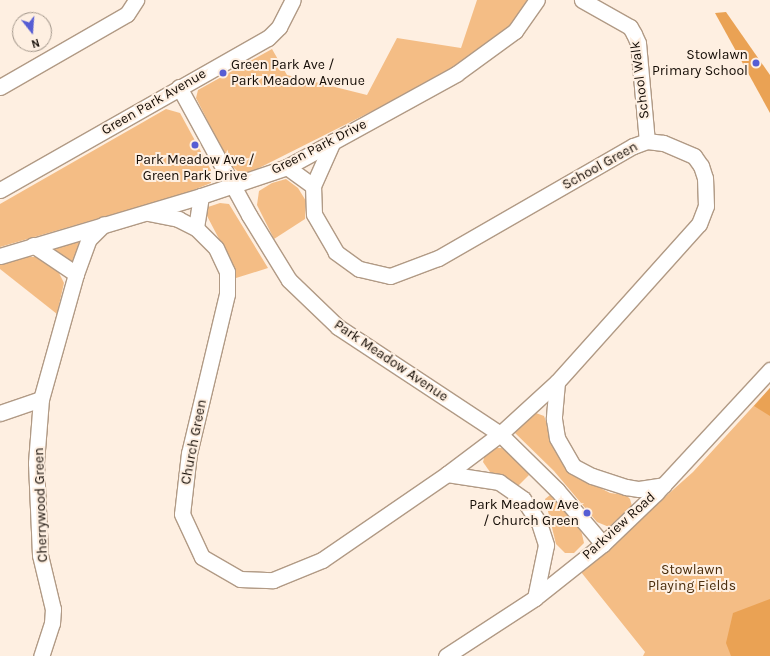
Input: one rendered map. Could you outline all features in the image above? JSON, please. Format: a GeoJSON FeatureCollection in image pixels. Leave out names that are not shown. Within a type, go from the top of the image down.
{"type":"FeatureCollection","features":[{"type":"Feature","properties":{"kind":"street"},"geometry":{"type":"LineString","coordinates":[[0,87],[127,14],[136,0]]}},
{"type":"Feature","properties":{"kind":"street","name":"Green Park Avenue"},"geometry":{"type":"LineString","coordinates":[[0,190],[179,87],[268,38],[279,27],[293,0]]}},
{"type":"Feature","properties":{"kind":"street","name":"Green Park Drive"},"geometry":{"type":"LineString","coordinates":[[0,256],[105,222],[201,196],[287,167],[456,74],[515,31],[536,0]]}},
{"type":"Feature","properties":{"kind":"street","name":"School Walk"},"geometry":{"type":"LineString","coordinates":[[582,0],[630,27],[634,34],[638,43],[647,141]]}},
{"type":"Feature","properties":{"kind":"street","name":"Park Meadow Avenue"},"geometry":{"type":"LineString","coordinates":[[179,87],[269,250],[290,280],[332,322],[500,434],[557,490],[603,544]]}},
{"type":"Feature","properties":{"kind":"street","name":"School Green"},"geometry":{"type":"LineString","coordinates":[[334,141],[313,186],[314,214],[336,252],[359,269],[390,276],[438,258],[633,146],[647,141],[663,143],[694,156],[701,166],[705,178],[703,212],[699,224],[556,382],[500,434]]}},
{"type":"Feature","properties":{"kind":"street"},"geometry":{"type":"LineString","coordinates":[[287,167],[313,186]]}},
{"type":"Feature","properties":{"kind":"street"},"geometry":{"type":"LineString","coordinates":[[196,228],[201,196]]}},
{"type":"Feature","properties":{"kind":"street","name":"Church Green"},"geometry":{"type":"LineString","coordinates":[[144,212],[178,219],[196,228],[216,248],[227,272],[227,294],[189,453],[182,514],[202,558],[240,579],[273,580],[322,560],[447,474],[500,434]]}},
{"type":"Feature","properties":{"kind":"street","name":"Cherrywood Green"},"geometry":{"type":"LineString","coordinates":[[41,656],[52,623],[53,609],[40,555],[36,463],[41,400],[76,274],[89,239],[105,222]]}},
{"type":"Feature","properties":{"kind":"street"},"geometry":{"type":"LineString","coordinates":[[33,245],[76,274]]}},
{"type":"Feature","properties":{"kind":"street","name":"Parkview Road"},"geometry":{"type":"LineString","coordinates":[[446,656],[535,598],[603,544],[664,486],[770,370]]}},
{"type":"Feature","properties":{"kind":"street"},"geometry":{"type":"LineString","coordinates":[[556,382],[554,420],[557,438],[574,466],[592,476],[626,487],[638,489],[664,486]]}},
{"type":"Feature","properties":{"kind":"street"},"geometry":{"type":"LineString","coordinates":[[0,413],[41,400]]}},
{"type":"Feature","properties":{"kind":"street"},"geometry":{"type":"LineString","coordinates":[[447,474],[499,482],[524,499],[540,523],[546,545],[535,598]]}},
{"type":"Feature","properties":{"kind":"green space"},"geometry":{"type":"Polygon","coordinates":[[[477,0],[527,0],[511,26],[448,73],[249,173],[240,173],[230,165],[196,98],[198,90],[272,49],[287,75],[367,95],[397,38],[461,48],[477,0]]]}},
{"type":"Feature","properties":{"kind":"green space"},"geometry":{"type":"Polygon","coordinates":[[[166,109],[180,113],[211,170],[211,183],[186,193],[0,247],[0,204],[166,109]]]}},
{"type":"Feature","properties":{"kind":"green space"},"geometry":{"type":"Polygon","coordinates":[[[286,179],[298,188],[306,201],[305,219],[274,239],[257,205],[259,191],[272,183],[286,179]]]}},
{"type":"Feature","properties":{"kind":"green space"},"geometry":{"type":"Polygon","coordinates":[[[220,203],[229,204],[268,268],[236,278],[229,258],[206,214],[208,207],[220,203]]]}},
{"type":"Feature","properties":{"kind":"green space"},"geometry":{"type":"Polygon","coordinates":[[[82,238],[73,264],[50,247],[82,238]]]}},
{"type":"Feature","properties":{"kind":"green space"},"geometry":{"type":"Polygon","coordinates":[[[23,257],[41,257],[57,269],[64,283],[57,314],[0,269],[0,264],[23,257]]]}},
{"type":"Feature","properties":{"kind":"green space","name":"Stowlawn Playing Fields"},"geometry":{"type":"Polygon","coordinates":[[[770,388],[770,656],[643,656],[645,652],[581,572],[693,472],[770,388]]]}},
{"type":"Feature","properties":{"kind":"green space"},"geometry":{"type":"Polygon","coordinates":[[[536,413],[544,416],[550,432],[581,478],[610,493],[626,495],[630,499],[632,506],[609,527],[597,522],[554,471],[514,432],[521,422],[536,413]]]}},
{"type":"Feature","properties":{"kind":"green space"},"geometry":{"type":"Polygon","coordinates":[[[502,448],[523,466],[529,475],[517,487],[490,472],[483,462],[486,451],[502,448]]]}},
{"type":"Feature","properties":{"kind":"green space"},"geometry":{"type":"Polygon","coordinates":[[[550,495],[581,530],[584,543],[574,553],[565,553],[556,544],[545,499],[550,495]]]}},
{"type":"Feature","properties":{"kind":"shaded area"},"geometry":{"type":"Polygon","coordinates":[[[726,12],[770,75],[770,113],[715,13],[726,12]]]}},
{"type":"Feature","properties":{"kind":"shaded area"},"geometry":{"type":"Polygon","coordinates":[[[770,388],[770,416],[754,406],[770,388]]]}},
{"type":"Feature","properties":{"kind":"shaded area"},"geometry":{"type":"Polygon","coordinates":[[[770,599],[770,656],[731,656],[726,643],[733,613],[770,599]]]}},
{"type":"Feature","properties":{"kind":"place","name":"Stowlawn Primary School"},"geometry":{"type":"Point","coordinates":[756,63]}},
{"type":"Feature","properties":{"kind":"place","name":"Green Park Ave / Park Meadow Avenue"},"geometry":{"type":"Point","coordinates":[223,73]}},
{"type":"Feature","properties":{"kind":"place","name":"Park Meadow Ave / Green Park Drive"},"geometry":{"type":"Point","coordinates":[195,145]}},
{"type":"Feature","properties":{"kind":"place","name":"Park Meadow Ave / Church Green"},"geometry":{"type":"Point","coordinates":[587,513]}}]}
